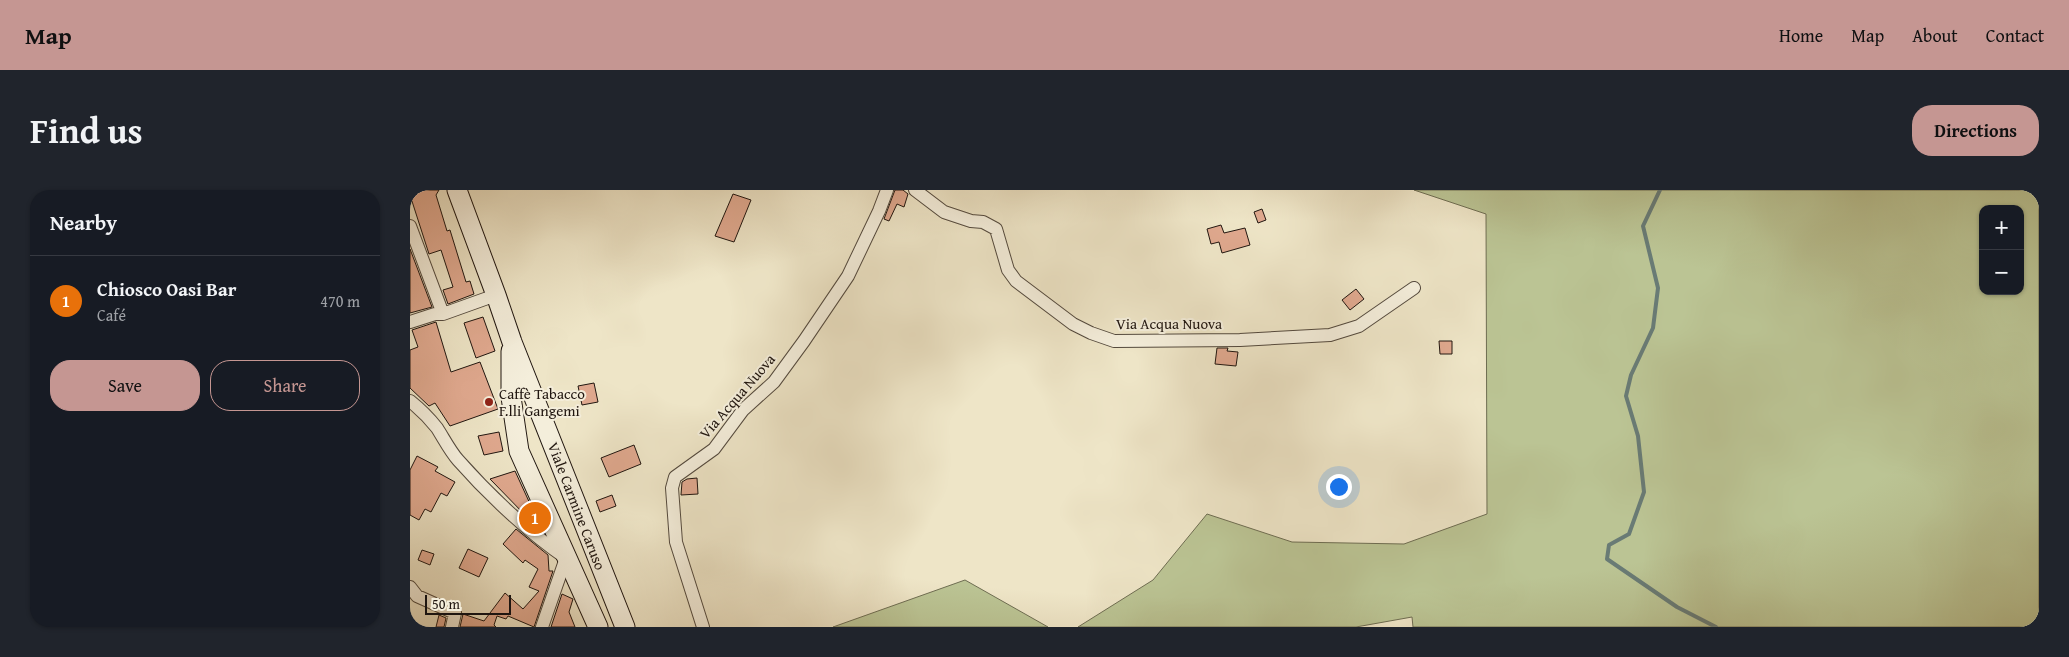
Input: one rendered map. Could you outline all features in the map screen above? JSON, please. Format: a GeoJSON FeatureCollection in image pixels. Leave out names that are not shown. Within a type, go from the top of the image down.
{"type":"FeatureCollection","features":[{"type":"Feature","properties":{"kind":"street"},"geometry":{"type":"LineString","coordinates":[[457,190],[512,342]]}},
{"type":"Feature","properties":{"kind":"street","name":"Via Acqua Nuova"},"geometry":{"type":"LineString","coordinates":[[703,627],[676,542],[672,488],[675,477],[714,449],[743,410],[774,382],[848,276],[887,190]]}},
{"type":"Feature","properties":{"kind":"street","name":"Via Acqua Nuova"},"geometry":{"type":"LineString","coordinates":[[916,190],[944,212],[971,221],[983,222],[996,229],[1008,270],[1016,281],[1073,324],[1091,333],[1114,340],[1240,340],[1330,335],[1359,326],[1414,288]]}},
{"type":"Feature","properties":{"kind":"street"},"geometry":{"type":"LineString","coordinates":[[411,232],[443,314]]}},
{"type":"Feature","properties":{"kind":"street"},"geometry":{"type":"LineString","coordinates":[[410,322],[435,314],[443,314],[496,295]]}},
{"type":"Feature","properties":{"kind":"street","name":"Viale Carmine Caruso"},"geometry":{"type":"LineString","coordinates":[[512,342],[625,627]]}},
{"type":"Feature","properties":{"kind":"street","name":"Viale Carmine Caruso"},"geometry":{"type":"LineString","coordinates":[[512,342],[511,397],[519,451],[598,627]]}},
{"type":"Feature","properties":{"kind":"street"},"geometry":{"type":"LineString","coordinates":[[511,397],[522,385],[529,386]]}},
{"type":"Feature","properties":{"kind":"street"},"geometry":{"type":"LineString","coordinates":[[410,401],[423,412],[467,470],[534,535],[566,558],[542,627]]}},
{"type":"Feature","properties":{"kind":"street"},"geometry":{"type":"LineString","coordinates":[[410,586],[417,596],[455,613],[452,627]]}},
{"type":"Feature","properties":{"kind":"green space"},"geometry":{"type":"Polygon","coordinates":[[[1414,190],[2039,190],[2039,627],[1413,627],[1412,617],[1356,627],[1078,627],[1153,580],[1207,514],[1292,542],[1404,544],[1487,514],[1486,214],[1414,190]]]}},
{"type":"Feature","properties":{"kind":"green space"},"geometry":{"type":"Polygon","coordinates":[[[965,580],[1048,627],[833,627],[965,580]]]}},
{"type":"Feature","properties":{"kind":"building"},"geometry":{"type":"Polygon","coordinates":[[[410,190],[439,190],[436,195],[447,231],[450,230],[466,282],[470,281],[474,294],[448,304],[443,290],[453,287],[441,250],[429,254],[410,190]]]}},
{"type":"Feature","properties":{"kind":"building"},"geometry":{"type":"Polygon","coordinates":[[[895,190],[903,190],[908,194],[904,207],[897,204],[889,221],[884,219],[895,190]]]}},
{"type":"Feature","properties":{"kind":"building"},"geometry":{"type":"Polygon","coordinates":[[[733,194],[751,200],[734,242],[715,236],[733,194]]]}},
{"type":"Feature","properties":{"kind":"building"},"geometry":{"type":"Polygon","coordinates":[[[1262,209],[1266,220],[1258,223],[1254,212],[1262,209]]]}},
{"type":"Feature","properties":{"kind":"building"},"geometry":{"type":"Polygon","coordinates":[[[1221,225],[1224,233],[1245,228],[1250,245],[1222,253],[1219,242],[1211,244],[1207,229],[1221,225]]]}},
{"type":"Feature","properties":{"kind":"building"},"geometry":{"type":"Polygon","coordinates":[[[410,249],[432,307],[410,313],[410,249]]]}},
{"type":"Feature","properties":{"kind":"building"},"geometry":{"type":"Polygon","coordinates":[[[1356,289],[1364,299],[1350,310],[1342,300],[1356,289]]]}},
{"type":"Feature","properties":{"kind":"building"},"geometry":{"type":"Polygon","coordinates":[[[483,317],[495,351],[476,358],[464,323],[483,317]]]}},
{"type":"Feature","properties":{"kind":"building"},"geometry":{"type":"Polygon","coordinates":[[[436,322],[451,372],[480,362],[498,409],[450,426],[435,403],[429,406],[410,388],[410,350],[418,347],[412,330],[436,322]]]}},
{"type":"Feature","properties":{"kind":"building"},"geometry":{"type":"Polygon","coordinates":[[[1439,341],[1452,341],[1452,354],[1440,354],[1439,341]]]}},
{"type":"Feature","properties":{"kind":"building"},"geometry":{"type":"Polygon","coordinates":[[[1217,348],[1228,348],[1227,351],[1238,352],[1236,366],[1215,364],[1217,348]]]}},
{"type":"Feature","properties":{"kind":"building"},"geometry":{"type":"Polygon","coordinates":[[[594,383],[598,402],[582,405],[578,386],[594,383]]]}},
{"type":"Feature","properties":{"kind":"building"},"geometry":{"type":"Polygon","coordinates":[[[499,432],[503,451],[484,455],[478,436],[499,432]]]}},
{"type":"Feature","properties":{"kind":"building"},"geometry":{"type":"Polygon","coordinates":[[[634,445],[641,464],[609,477],[601,458],[634,445]]]}},
{"type":"Feature","properties":{"kind":"building"},"geometry":{"type":"Polygon","coordinates":[[[417,456],[438,467],[435,471],[455,482],[447,496],[441,493],[431,512],[425,509],[419,520],[410,515],[410,470],[417,456]]]}},
{"type":"Feature","properties":{"kind":"building"},"geometry":{"type":"Polygon","coordinates":[[[515,471],[542,530],[490,479],[515,471]]]}},
{"type":"Feature","properties":{"kind":"building"},"geometry":{"type":"Polygon","coordinates":[[[697,478],[698,494],[681,495],[682,482],[687,479],[697,478]]]}},
{"type":"Feature","properties":{"kind":"building"},"geometry":{"type":"Polygon","coordinates":[[[612,495],[616,506],[600,512],[596,501],[612,495]]]}},
{"type":"Feature","properties":{"kind":"building"},"geometry":{"type":"Polygon","coordinates":[[[516,529],[548,555],[549,571],[553,571],[534,627],[508,616],[506,619],[497,616],[494,625],[496,627],[460,627],[463,614],[484,621],[505,593],[523,609],[539,591],[529,587],[538,569],[525,560],[523,563],[503,544],[516,529]]]}},
{"type":"Feature","properties":{"kind":"building"},"geometry":{"type":"Polygon","coordinates":[[[468,549],[488,558],[479,577],[459,568],[468,549]]]}},
{"type":"Feature","properties":{"kind":"building"},"geometry":{"type":"Polygon","coordinates":[[[422,550],[434,554],[430,565],[418,560],[422,550]]]}},
{"type":"Feature","properties":{"kind":"building"},"geometry":{"type":"Polygon","coordinates":[[[562,594],[573,599],[569,612],[575,627],[551,627],[562,594]]]}},
{"type":"Feature","properties":{"kind":"building"},"geometry":{"type":"Polygon","coordinates":[[[439,615],[446,618],[444,627],[436,627],[439,615]]]}},
{"type":"Feature","properties":{"kind":"waterway"},"geometry":{"type":"LineString","coordinates":[[1660,190],[1643,226],[1658,288],[1653,328],[1631,375],[1626,396],[1638,436],[1644,492],[1629,534],[1609,545],[1607,559],[1677,607],[1716,627]]}},
{"type":"Feature","properties":{"kind":"place","name":"Caffè Tabacco F.lli Gangemi"},"geometry":{"type":"Point","coordinates":[489,402]}},
{"type":"Feature","properties":{"kind":"place","name":"Chiosco Oasi Bar"},"geometry":{"type":"Point","coordinates":[535,518]}}]}
